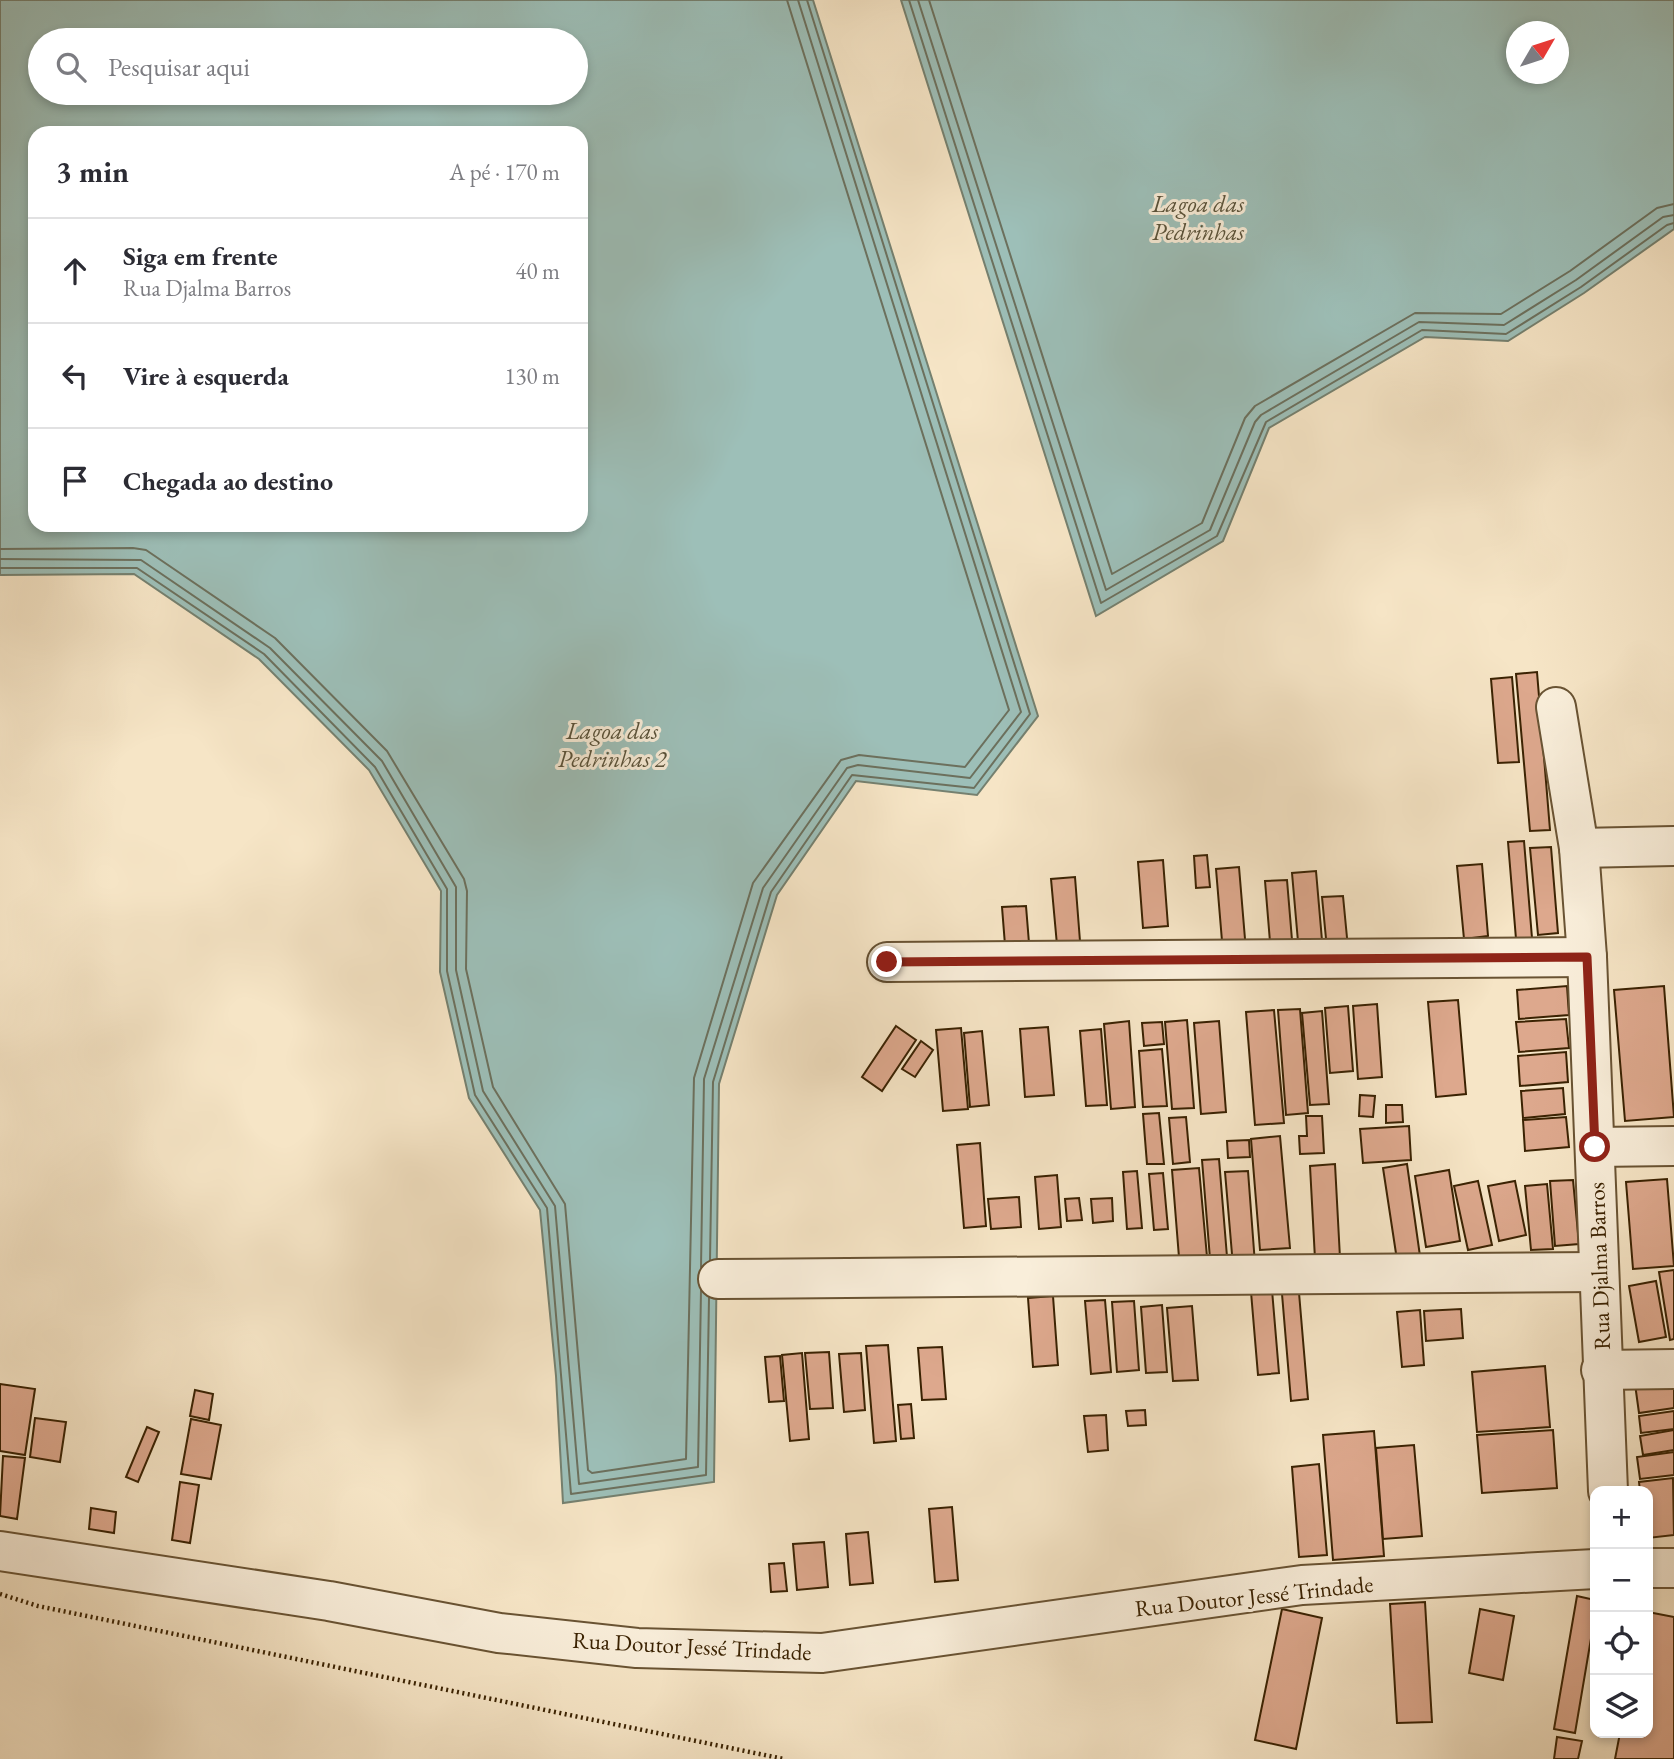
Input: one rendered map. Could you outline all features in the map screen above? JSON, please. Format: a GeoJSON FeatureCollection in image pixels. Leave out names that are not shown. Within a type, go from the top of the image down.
{"type":"FeatureCollection","features":[{"type":"Feature","properties":{"kind":"street","name":"Rua Djalma Barros"},"geometry":{"type":"LineString","coordinates":[[1556,706],[1579,848],[1587,957],[1601,1370],[1608,1486]]}},
{"type":"Feature","properties":{"kind":"street"},"geometry":{"type":"LineString","coordinates":[[1579,848],[1674,846]]}},
{"type":"Feature","properties":{"kind":"street"},"geometry":{"type":"LineString","coordinates":[[887,962],[1587,957]]}},
{"type":"Feature","properties":{"kind":"street"},"geometry":{"type":"LineString","coordinates":[[1595,1147],[1674,1146]]}},
{"type":"Feature","properties":{"kind":"street"},"geometry":{"type":"LineString","coordinates":[[718,1279],[1598,1272]]}},
{"type":"Feature","properties":{"kind":"street"},"geometry":{"type":"LineString","coordinates":[[1601,1370],[1674,1369]]}},
{"type":"Feature","properties":{"kind":"street","name":"Rua Doutor Jessé Trindade"},"geometry":{"type":"LineString","coordinates":[[0,1551],[329,1601],[499,1633],[637,1648],[751,1653],[822,1653],[1302,1585],[1590,1569]]}},
{"type":"Feature","properties":{"kind":"street"},"geometry":{"type":"LineString","coordinates":[[1653,1568],[1674,1568]]}},
{"type":"Feature","properties":{"kind":"path"},"geometry":{"type":"LineString","coordinates":[[0,1594],[38,1606],[784,1759]]}},
{"type":"Feature","properties":{"kind":"water","name":"Lagoa das Pedrinhas 2"},"geometry":{"type":"Polygon","coordinates":[[[0,0],[813,0],[1038,716],[977,795],[856,781],[777,895],[719,1084],[714,1482],[563,1503],[556,1376],[540,1210],[469,1098],[440,972],[441,891],[369,770],[259,659],[134,574],[0,575],[0,0]]]}},
{"type":"Feature","properties":{"kind":"water","name":"Lagoa das Pedrinhas"},"geometry":{"type":"Polygon","coordinates":[[[901,0],[1674,0],[1674,229],[1584,293],[1508,341],[1425,337],[1269,428],[1223,541],[1096,616],[901,0]]]}},
{"type":"Feature","properties":{"kind":"building"},"geometry":{"type":"Polygon","coordinates":[[[1537,672],[1550,830],[1530,831],[1516,674],[1537,672]]]}},
{"type":"Feature","properties":{"kind":"building"},"geometry":{"type":"Polygon","coordinates":[[[1512,677],[1519,762],[1498,763],[1491,679],[1512,677]]]}},
{"type":"Feature","properties":{"kind":"building"},"geometry":{"type":"Polygon","coordinates":[[[1524,841],[1532,938],[1516,939],[1508,842],[1524,841]]]}},
{"type":"Feature","properties":{"kind":"building"},"geometry":{"type":"Polygon","coordinates":[[[1551,847],[1558,933],[1538,935],[1530,848],[1551,847]]]}},
{"type":"Feature","properties":{"kind":"building"},"geometry":{"type":"Polygon","coordinates":[[[1207,855],[1210,887],[1196,888],[1194,856],[1207,855]]]}},
{"type":"Feature","properties":{"kind":"building"},"geometry":{"type":"Polygon","coordinates":[[[1163,860],[1168,926],[1143,928],[1138,862],[1163,860]]]}},
{"type":"Feature","properties":{"kind":"building"},"geometry":{"type":"Polygon","coordinates":[[[1482,864],[1488,936],[1464,939],[1457,866],[1482,864]]]}},
{"type":"Feature","properties":{"kind":"building"},"geometry":{"type":"Polygon","coordinates":[[[1239,867],[1246,951],[1223,953],[1216,869],[1239,867]]]}},
{"type":"Feature","properties":{"kind":"building"},"geometry":{"type":"Polygon","coordinates":[[[1316,871],[1323,952],[1299,953],[1292,873],[1316,871]]]}},
{"type":"Feature","properties":{"kind":"building"},"geometry":{"type":"Polygon","coordinates":[[[1075,877],[1081,954],[1058,956],[1051,879],[1075,877]]]}},
{"type":"Feature","properties":{"kind":"building"},"geometry":{"type":"Polygon","coordinates":[[[1287,880],[1293,952],[1271,954],[1265,881],[1287,880]]]}},
{"type":"Feature","properties":{"kind":"building"},"geometry":{"type":"Polygon","coordinates":[[[1343,896],[1348,948],[1327,949],[1322,897],[1343,896]]]}},
{"type":"Feature","properties":{"kind":"building"},"geometry":{"type":"Polygon","coordinates":[[[1026,906],[1029,943],[1005,945],[1002,907],[1026,906]]]}},
{"type":"Feature","properties":{"kind":"building"},"geometry":{"type":"Polygon","coordinates":[[[1567,986],[1569,1015],[1519,1019],[1517,990],[1567,986]]]}},
{"type":"Feature","properties":{"kind":"building"},"geometry":{"type":"Polygon","coordinates":[[[1664,986],[1674,1117],[1625,1121],[1614,990],[1664,986]]]}},
{"type":"Feature","properties":{"kind":"building"},"geometry":{"type":"Polygon","coordinates":[[[1458,1000],[1466,1094],[1436,1097],[1428,1002],[1458,1000]]]}},
{"type":"Feature","properties":{"kind":"building"},"geometry":{"type":"Polygon","coordinates":[[[1377,1004],[1382,1077],[1358,1079],[1353,1006],[1377,1004]]]}},
{"type":"Feature","properties":{"kind":"building"},"geometry":{"type":"Polygon","coordinates":[[[1348,1006],[1353,1071],[1330,1073],[1325,1008],[1348,1006]]]}},
{"type":"Feature","properties":{"kind":"building"},"geometry":{"type":"Polygon","coordinates":[[[1300,1009],[1308,1113],[1286,1115],[1278,1010],[1300,1009]]]}},
{"type":"Feature","properties":{"kind":"building"},"geometry":{"type":"Polygon","coordinates":[[[1274,1010],[1284,1123],[1255,1125],[1246,1012],[1274,1010]]]}},
{"type":"Feature","properties":{"kind":"building"},"geometry":{"type":"Polygon","coordinates":[[[1322,1011],[1329,1104],[1310,1105],[1302,1013],[1322,1011]]]}},
{"type":"Feature","properties":{"kind":"building"},"geometry":{"type":"Polygon","coordinates":[[[1566,1019],[1569,1048],[1519,1052],[1516,1022],[1566,1019]]]}},
{"type":"Feature","properties":{"kind":"building"},"geometry":{"type":"Polygon","coordinates":[[[1187,1020],[1194,1108],[1172,1109],[1165,1022],[1187,1020]]]}},
{"type":"Feature","properties":{"kind":"building"},"geometry":{"type":"Polygon","coordinates":[[[1129,1021],[1135,1107],[1111,1109],[1104,1024],[1129,1021]]]}},
{"type":"Feature","properties":{"kind":"building"},"geometry":{"type":"Polygon","coordinates":[[[1219,1021],[1226,1112],[1201,1114],[1194,1023],[1219,1021]]]}},
{"type":"Feature","properties":{"kind":"building"},"geometry":{"type":"Polygon","coordinates":[[[1162,1022],[1164,1044],[1144,1046],[1142,1023],[1162,1022]]]}},
{"type":"Feature","properties":{"kind":"building"},"geometry":{"type":"Polygon","coordinates":[[[896,1026],[916,1040],[882,1091],[862,1077],[896,1026]]]}},
{"type":"Feature","properties":{"kind":"building"},"geometry":{"type":"Polygon","coordinates":[[[1048,1027],[1054,1095],[1025,1097],[1020,1029],[1048,1027]]]}},
{"type":"Feature","properties":{"kind":"building"},"geometry":{"type":"Polygon","coordinates":[[[961,1028],[968,1109],[943,1111],[936,1030],[961,1028]]]}},
{"type":"Feature","properties":{"kind":"building"},"geometry":{"type":"Polygon","coordinates":[[[1101,1029],[1107,1105],[1086,1106],[1080,1031],[1101,1029]]]}},
{"type":"Feature","properties":{"kind":"building"},"geometry":{"type":"Polygon","coordinates":[[[982,1031],[989,1105],[970,1107],[964,1033],[982,1031]]]}},
{"type":"Feature","properties":{"kind":"building"},"geometry":{"type":"Polygon","coordinates":[[[921,1041],[933,1050],[915,1077],[902,1069],[921,1041]]]}},
{"type":"Feature","properties":{"kind":"building"},"geometry":{"type":"Polygon","coordinates":[[[1162,1049],[1167,1106],[1143,1107],[1139,1051],[1162,1049]]]}},
{"type":"Feature","properties":{"kind":"building"},"geometry":{"type":"Polygon","coordinates":[[[1566,1052],[1568,1082],[1520,1086],[1518,1056],[1566,1052]]]}},
{"type":"Feature","properties":{"kind":"building"},"geometry":{"type":"Polygon","coordinates":[[[1563,1088],[1565,1114],[1523,1118],[1521,1091],[1563,1088]]]}},
{"type":"Feature","properties":{"kind":"building"},"geometry":{"type":"Polygon","coordinates":[[[1360,1095],[1375,1096],[1373,1117],[1359,1116],[1360,1095]]]}},
{"type":"Feature","properties":{"kind":"building"},"geometry":{"type":"Polygon","coordinates":[[[1386,1105],[1402,1105],[1403,1122],[1386,1123],[1386,1105]]]}},
{"type":"Feature","properties":{"kind":"building"},"geometry":{"type":"Polygon","coordinates":[[[1159,1113],[1164,1164],[1147,1164],[1143,1114],[1159,1113]]]}},
{"type":"Feature","properties":{"kind":"building"},"geometry":{"type":"Polygon","coordinates":[[[1306,1116],[1322,1116],[1324,1153],[1300,1154],[1299,1136],[1307,1136],[1306,1116]]]}},
{"type":"Feature","properties":{"kind":"building"},"geometry":{"type":"Polygon","coordinates":[[[1186,1117],[1190,1162],[1173,1164],[1169,1118],[1186,1117]]]}},
{"type":"Feature","properties":{"kind":"building"},"geometry":{"type":"Polygon","coordinates":[[[1566,1117],[1569,1147],[1525,1151],[1523,1120],[1566,1117]]]}},
{"type":"Feature","properties":{"kind":"building"},"geometry":{"type":"Polygon","coordinates":[[[1409,1126],[1411,1160],[1363,1163],[1360,1129],[1409,1126]]]}},
{"type":"Feature","properties":{"kind":"building"},"geometry":{"type":"Polygon","coordinates":[[[1280,1136],[1290,1248],[1260,1250],[1251,1139],[1280,1136]]]}},
{"type":"Feature","properties":{"kind":"building"},"geometry":{"type":"Polygon","coordinates":[[[1249,1140],[1250,1157],[1228,1158],[1227,1141],[1249,1140]]]}},
{"type":"Feature","properties":{"kind":"building"},"geometry":{"type":"Polygon","coordinates":[[[980,1143],[986,1226],[964,1228],[957,1145],[980,1143]]]}},
{"type":"Feature","properties":{"kind":"building"},"geometry":{"type":"Polygon","coordinates":[[[1219,1159],[1228,1269],[1211,1271],[1202,1160],[1219,1159]]]}},
{"type":"Feature","properties":{"kind":"building"},"geometry":{"type":"Polygon","coordinates":[[[1335,1164],[1340,1258],[1315,1259],[1310,1166],[1335,1164]]]}},
{"type":"Feature","properties":{"kind":"building"},"geometry":{"type":"Polygon","coordinates":[[[1407,1164],[1420,1256],[1397,1260],[1383,1168],[1407,1164]]]}},
{"type":"Feature","properties":{"kind":"building"},"geometry":{"type":"Polygon","coordinates":[[[1199,1168],[1208,1268],[1180,1270],[1172,1170],[1199,1168]]]}},
{"type":"Feature","properties":{"kind":"building"},"geometry":{"type":"Polygon","coordinates":[[[1449,1170],[1460,1241],[1426,1247],[1415,1176],[1449,1170]]]}},
{"type":"Feature","properties":{"kind":"building"},"geometry":{"type":"Polygon","coordinates":[[[1137,1171],[1142,1228],[1127,1229],[1123,1172],[1137,1171]]]}},
{"type":"Feature","properties":{"kind":"building"},"geometry":{"type":"Polygon","coordinates":[[[1248,1171],[1255,1264],[1233,1266],[1225,1172],[1248,1171]]]}},
{"type":"Feature","properties":{"kind":"building"},"geometry":{"type":"Polygon","coordinates":[[[1163,1173],[1168,1229],[1154,1230],[1149,1174],[1163,1173]]]}},
{"type":"Feature","properties":{"kind":"building"},"geometry":{"type":"Polygon","coordinates":[[[1057,1175],[1061,1227],[1039,1229],[1035,1177],[1057,1175]]]}},
{"type":"Feature","properties":{"kind":"building"},"geometry":{"type":"Polygon","coordinates":[[[1667,1179],[1674,1266],[1633,1269],[1626,1182],[1667,1179]]]}},
{"type":"Feature","properties":{"kind":"building"},"geometry":{"type":"Polygon","coordinates":[[[1573,1180],[1579,1244],[1555,1246],[1550,1181],[1573,1180]]]}},
{"type":"Feature","properties":{"kind":"building"},"geometry":{"type":"Polygon","coordinates":[[[1478,1181],[1492,1245],[1468,1250],[1454,1186],[1478,1181]]]}},
{"type":"Feature","properties":{"kind":"building"},"geometry":{"type":"Polygon","coordinates":[[[1515,1181],[1526,1235],[1499,1241],[1488,1186],[1515,1181]]]}},
{"type":"Feature","properties":{"kind":"building"},"geometry":{"type":"Polygon","coordinates":[[[1547,1184],[1553,1249],[1531,1250],[1525,1186],[1547,1184]]]}},
{"type":"Feature","properties":{"kind":"building"},"geometry":{"type":"Polygon","coordinates":[[[1019,1197],[1021,1227],[991,1229],[988,1199],[1019,1197]]]}},
{"type":"Feature","properties":{"kind":"building"},"geometry":{"type":"Polygon","coordinates":[[[1079,1198],[1082,1220],[1067,1221],[1065,1199],[1079,1198]]]}},
{"type":"Feature","properties":{"kind":"building"},"geometry":{"type":"Polygon","coordinates":[[[1112,1198],[1113,1221],[1093,1223],[1091,1199],[1112,1198]]]}},
{"type":"Feature","properties":{"kind":"building"},"geometry":{"type":"Polygon","coordinates":[[[1674,1270],[1674,1339],[1670,1340],[1659,1272],[1674,1270]]]}},
{"type":"Feature","properties":{"kind":"building"},"geometry":{"type":"Polygon","coordinates":[[[1298,1281],[1308,1399],[1291,1401],[1281,1282],[1298,1281]]]}},
{"type":"Feature","properties":{"kind":"building"},"geometry":{"type":"Polygon","coordinates":[[[1656,1281],[1666,1337],[1639,1342],[1629,1286],[1656,1281]]]}},
{"type":"Feature","properties":{"kind":"building"},"geometry":{"type":"Polygon","coordinates":[[[1272,1290],[1279,1373],[1258,1375],[1251,1292],[1272,1290]]]}},
{"type":"Feature","properties":{"kind":"building"},"geometry":{"type":"Polygon","coordinates":[[[1053,1296],[1058,1365],[1033,1367],[1028,1298],[1053,1296]]]}},
{"type":"Feature","properties":{"kind":"building"},"geometry":{"type":"Polygon","coordinates":[[[1105,1300],[1111,1372],[1091,1374],[1085,1301],[1105,1300]]]}},
{"type":"Feature","properties":{"kind":"building"},"geometry":{"type":"Polygon","coordinates":[[[1134,1301],[1139,1370],[1117,1372],[1112,1302],[1134,1301]]]}},
{"type":"Feature","properties":{"kind":"building"},"geometry":{"type":"Polygon","coordinates":[[[1162,1305],[1167,1372],[1146,1373],[1141,1307],[1162,1305]]]}},
{"type":"Feature","properties":{"kind":"building"},"geometry":{"type":"Polygon","coordinates":[[[1192,1306],[1198,1380],[1173,1381],[1167,1308],[1192,1306]]]}},
{"type":"Feature","properties":{"kind":"building"},"geometry":{"type":"Polygon","coordinates":[[[1461,1309],[1463,1338],[1426,1341],[1424,1311],[1461,1309]]]}},
{"type":"Feature","properties":{"kind":"building"},"geometry":{"type":"Polygon","coordinates":[[[1420,1310],[1424,1365],[1402,1367],[1397,1312],[1420,1310]]]}},
{"type":"Feature","properties":{"kind":"building"},"geometry":{"type":"Polygon","coordinates":[[[888,1345],[896,1441],[874,1443],[866,1346],[888,1345]]]}},
{"type":"Feature","properties":{"kind":"building"},"geometry":{"type":"Polygon","coordinates":[[[942,1347],[946,1399],[922,1400],[918,1348],[942,1347]]]}},
{"type":"Feature","properties":{"kind":"building"},"geometry":{"type":"Polygon","coordinates":[[[829,1352],[833,1408],[810,1409],[805,1353],[829,1352]]]}},
{"type":"Feature","properties":{"kind":"building"},"geometry":{"type":"Polygon","coordinates":[[[802,1353],[809,1439],[790,1441],[782,1355],[802,1353]]]}},
{"type":"Feature","properties":{"kind":"building"},"geometry":{"type":"Polygon","coordinates":[[[861,1353],[865,1410],[844,1412],[839,1354],[861,1353]]]}},
{"type":"Feature","properties":{"kind":"building"},"geometry":{"type":"Polygon","coordinates":[[[780,1356],[784,1401],[769,1402],[765,1357],[780,1356]]]}},
{"type":"Feature","properties":{"kind":"building"},"geometry":{"type":"Polygon","coordinates":[[[1545,1366],[1550,1427],[1477,1432],[1472,1372],[1545,1366]]]}},
{"type":"Feature","properties":{"kind":"building"},"geometry":{"type":"Polygon","coordinates":[[[1674,1379],[1674,1408],[1639,1413],[1635,1384],[1674,1379]]]}},
{"type":"Feature","properties":{"kind":"building"},"geometry":{"type":"Polygon","coordinates":[[[0,1384],[35,1389],[25,1455],[0,1451],[0,1384]]]}},
{"type":"Feature","properties":{"kind":"building"},"geometry":{"type":"Polygon","coordinates":[[[195,1390],[213,1394],[209,1420],[190,1416],[195,1390]]]}},
{"type":"Feature","properties":{"kind":"building"},"geometry":{"type":"Polygon","coordinates":[[[911,1404],[914,1438],[901,1439],[898,1405],[911,1404]]]}},
{"type":"Feature","properties":{"kind":"building"},"geometry":{"type":"Polygon","coordinates":[[[1145,1410],[1146,1425],[1128,1426],[1126,1411],[1145,1410]]]}},
{"type":"Feature","properties":{"kind":"building"},"geometry":{"type":"Polygon","coordinates":[[[1674,1411],[1674,1429],[1641,1433],[1639,1416],[1674,1411]]]}},
{"type":"Feature","properties":{"kind":"building"},"geometry":{"type":"Polygon","coordinates":[[[1106,1415],[1108,1450],[1088,1452],[1084,1416],[1106,1415]]]}},
{"type":"Feature","properties":{"kind":"building"},"geometry":{"type":"Polygon","coordinates":[[[35,1418],[66,1422],[60,1462],[30,1457],[35,1418]]]}},
{"type":"Feature","properties":{"kind":"building"},"geometry":{"type":"Polygon","coordinates":[[[191,1419],[221,1425],[211,1479],[181,1474],[191,1419]]]}},
{"type":"Feature","properties":{"kind":"building"},"geometry":{"type":"Polygon","coordinates":[[[147,1427],[159,1432],[138,1482],[126,1477],[147,1427]]]}},
{"type":"Feature","properties":{"kind":"building"},"geometry":{"type":"Polygon","coordinates":[[[1553,1430],[1557,1488],[1482,1493],[1477,1435],[1553,1430]]]}},
{"type":"Feature","properties":{"kind":"building"},"geometry":{"type":"Polygon","coordinates":[[[1674,1430],[1674,1450],[1643,1455],[1640,1436],[1674,1430]]]}},
{"type":"Feature","properties":{"kind":"building"},"geometry":{"type":"Polygon","coordinates":[[[1374,1431],[1384,1556],[1333,1560],[1323,1435],[1374,1431]]]}},
{"type":"Feature","properties":{"kind":"building"},"geometry":{"type":"Polygon","coordinates":[[[1414,1445],[1422,1536],[1383,1539],[1376,1448],[1414,1445]]]}},
{"type":"Feature","properties":{"kind":"building"},"geometry":{"type":"Polygon","coordinates":[[[1674,1452],[1674,1475],[1640,1479],[1637,1457],[1674,1452]]]}},
{"type":"Feature","properties":{"kind":"building"},"geometry":{"type":"Polygon","coordinates":[[[3,1456],[25,1458],[17,1519],[0,1516],[3,1456]]]}},
{"type":"Feature","properties":{"kind":"building"},"geometry":{"type":"Polygon","coordinates":[[[1319,1464],[1327,1555],[1299,1557],[1292,1467],[1319,1464]]]}},
{"type":"Feature","properties":{"kind":"building"},"geometry":{"type":"Polygon","coordinates":[[[1673,1478],[1674,1535],[1653,1537],[1653,1486],[1639,1486],[1639,1482],[1673,1478]]]}},
{"type":"Feature","properties":{"kind":"building"},"geometry":{"type":"Polygon","coordinates":[[[180,1482],[199,1485],[190,1543],[172,1540],[180,1482]]]}},
{"type":"Feature","properties":{"kind":"building"},"geometry":{"type":"Polygon","coordinates":[[[952,1507],[958,1580],[935,1582],[929,1509],[952,1507]]]}},
{"type":"Feature","properties":{"kind":"building"},"geometry":{"type":"Polygon","coordinates":[[[91,1508],[116,1512],[114,1533],[89,1529],[91,1508]]]}},
{"type":"Feature","properties":{"kind":"building"},"geometry":{"type":"Polygon","coordinates":[[[868,1532],[873,1583],[850,1585],[846,1534],[868,1532]]]}},
{"type":"Feature","properties":{"kind":"building"},"geometry":{"type":"Polygon","coordinates":[[[824,1542],[828,1587],[797,1590],[793,1544],[824,1542]]]}},
{"type":"Feature","properties":{"kind":"building"},"geometry":{"type":"Polygon","coordinates":[[[784,1563],[787,1591],[771,1592],[769,1564],[784,1563]]]}},
{"type":"Feature","properties":{"kind":"building"},"geometry":{"type":"Polygon","coordinates":[[[1577,1596],[1590,1599],[1590,1644],[1575,1733],[1554,1729],[1577,1596]]]}},
{"type":"Feature","properties":{"kind":"building"},"geometry":{"type":"Polygon","coordinates":[[[1425,1602],[1432,1722],[1397,1723],[1390,1604],[1425,1602]]]}},
{"type":"Feature","properties":{"kind":"building"},"geometry":{"type":"Polygon","coordinates":[[[1282,1609],[1322,1618],[1296,1749],[1255,1740],[1282,1609]]]}},
{"type":"Feature","properties":{"kind":"building"},"geometry":{"type":"Polygon","coordinates":[[[1480,1609],[1514,1616],[1503,1680],[1469,1673],[1480,1609]]]}},
{"type":"Feature","properties":{"kind":"building"},"geometry":{"type":"Polygon","coordinates":[[[1653,1613],[1674,1617],[1674,1759],[1615,1759],[1619,1738],[1653,1738],[1653,1613]]]}},
{"type":"Feature","properties":{"kind":"building"},"geometry":{"type":"Polygon","coordinates":[[[1557,1737],[1582,1741],[1578,1759],[1554,1759],[1557,1737]]]}},
{"type":"Feature","properties":{"kind":"route"},"geometry":{"type":"LineString","coordinates":[[887,962],[1587,957],[1595,1147]]}}]}
